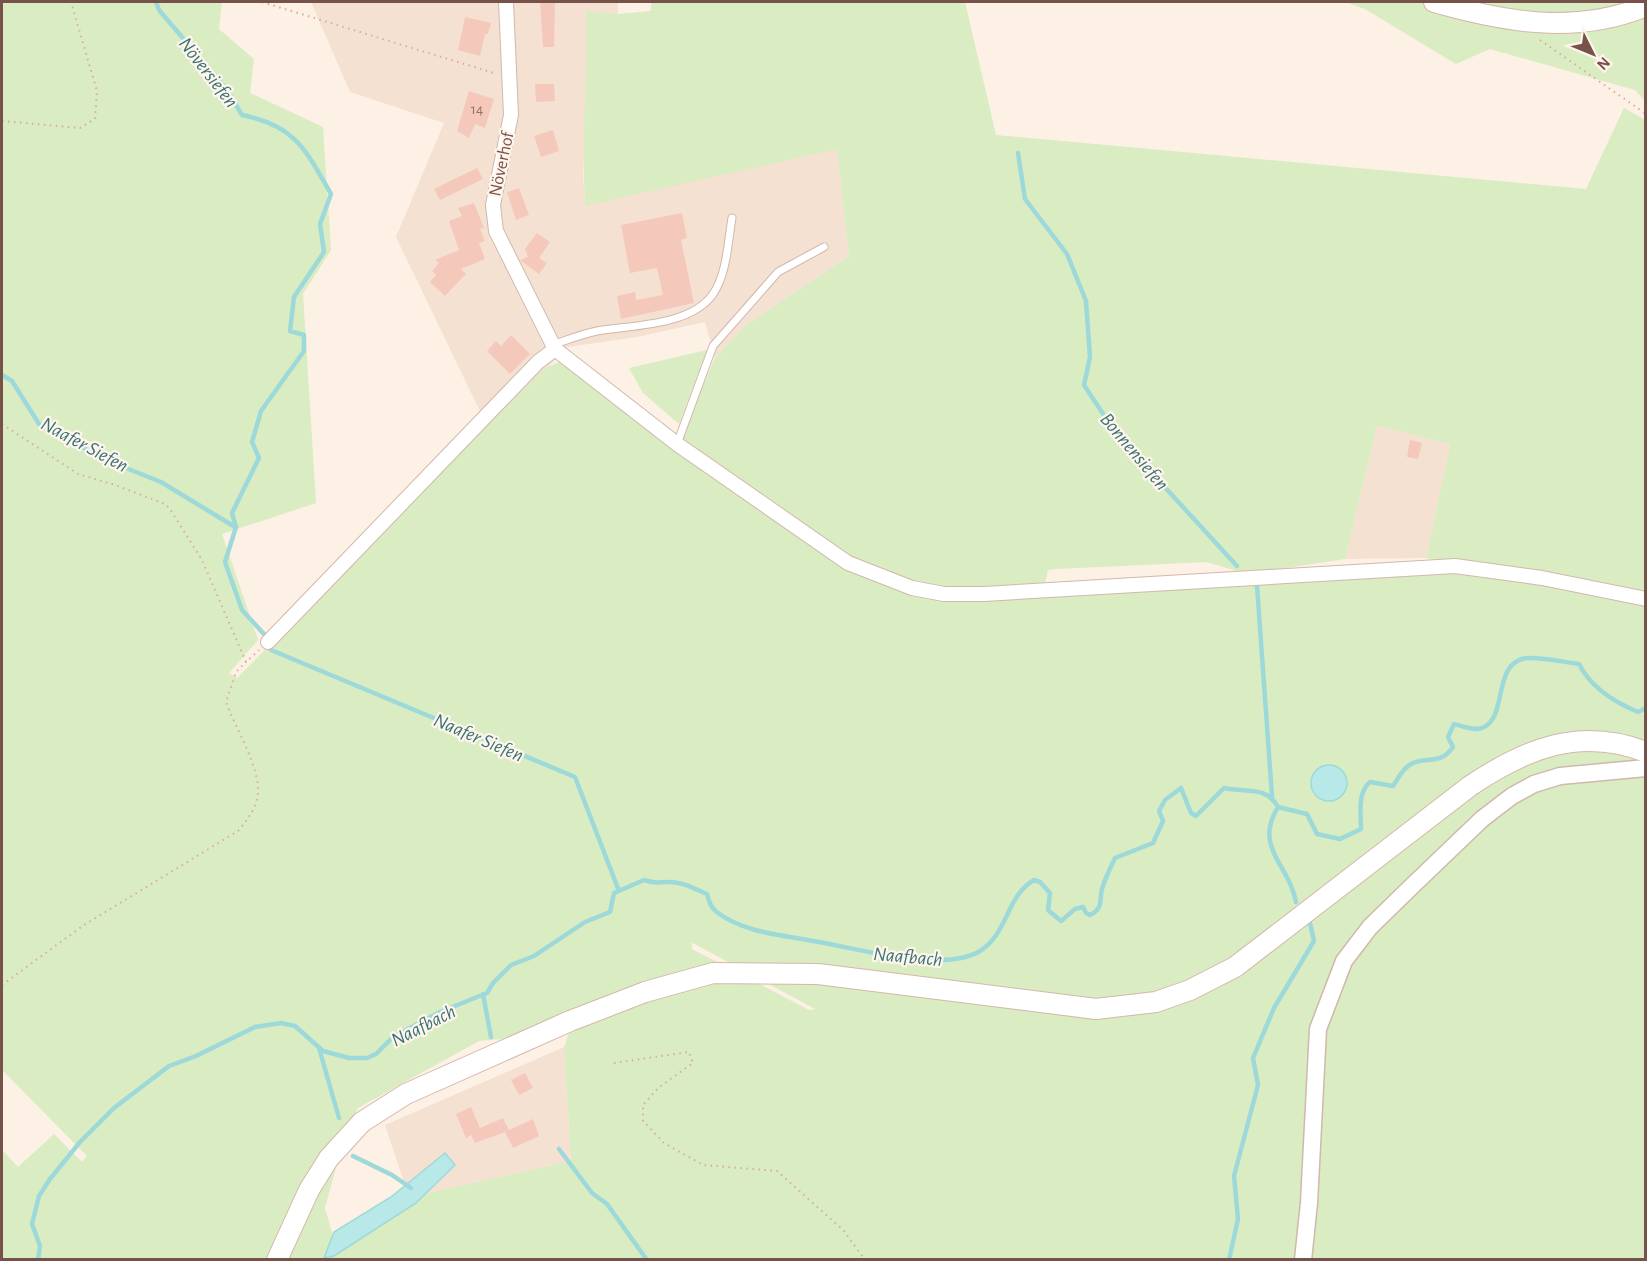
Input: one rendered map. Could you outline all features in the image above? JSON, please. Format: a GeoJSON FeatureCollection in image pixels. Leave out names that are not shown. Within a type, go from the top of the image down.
{"type":"FeatureCollection","features":[{"type":"Feature","properties":{"kind":"main road"},"geometry":{"type":"LineString","coordinates":[[1434,2],[1479,15],[1527,23],[1572,24],[1616,16],[1646,6]]}},
{"type":"Feature","properties":{"kind":"main road"},"geometry":{"type":"LineString","coordinates":[[277,1260],[309,1191],[329,1158],[362,1122],[406,1094],[570,1022],[645,992],[713,973],[818,974],[1085,1008],[1113,1008],[1156,1002],[1190,990],[1235,966],[1470,786],[1505,762],[1541,747],[1569,744],[1599,742],[1629,746],[1646,752]]}},
{"type":"Feature","properties":{"kind":"street","name":"Növerhof"},"geometry":{"type":"LineString","coordinates":[[506,2],[512,116],[493,205],[496,231],[554,347]]}},
{"type":"Feature","properties":{"kind":"street"},"geometry":{"type":"LineString","coordinates":[[268,642],[554,347],[677,444],[848,563],[912,588],[944,594],[984,594],[1455,566],[1542,578],[1646,599]]}},
{"type":"Feature","properties":{"kind":"street"},"geometry":{"type":"LineString","coordinates":[[1303,1260],[1309,1203],[1317,1029],[1344,961],[1370,927],[1482,819],[1512,796],[1534,784],[1560,776],[1646,768]]}},
{"type":"Feature","properties":{"kind":"lane"},"geometry":{"type":"LineString","coordinates":[[554,347],[594,332],[661,322],[700,308],[714,293],[726,254],[732,218]]}},
{"type":"Feature","properties":{"kind":"lane"},"geometry":{"type":"LineString","coordinates":[[677,444],[713,346],[778,272],[824,248]]}},
{"type":"Feature","properties":{"kind":"path"},"geometry":{"type":"LineString","coordinates":[[2,121],[80,128],[96,119],[97,91],[71,2]]}},
{"type":"Feature","properties":{"kind":"path"},"geometry":{"type":"LineString","coordinates":[[262,2],[492,74],[510,76]]}},
{"type":"Feature","properties":{"kind":"path"},"geometry":{"type":"LineString","coordinates":[[1527,23],[1541,41],[1646,114]]}},
{"type":"Feature","properties":{"kind":"path"},"geometry":{"type":"LineString","coordinates":[[2,424],[73,472],[115,485],[170,508],[202,560],[246,662]]}},
{"type":"Feature","properties":{"kind":"path"},"geometry":{"type":"LineString","coordinates":[[2,985],[84,925],[238,831],[251,815],[258,798],[257,775],[226,702],[236,672],[268,642]]}},
{"type":"Feature","properties":{"kind":"path"},"geometry":{"type":"LineString","coordinates":[[614,1063],[689,1052],[693,1063],[658,1088],[643,1105],[643,1121],[664,1143],[704,1165],[777,1171],[843,1230],[865,1260]]}},
{"type":"Feature","properties":{"kind":"shaded area"},"geometry":{"type":"Polygon","coordinates":[[[311,2],[618,2],[618,14],[586,12],[588,75],[583,173],[585,205],[837,148],[849,256],[746,325],[715,358],[705,322],[637,337],[568,347],[488,428],[396,237],[444,123],[350,92],[311,2]]]}},
{"type":"Feature","properties":{"kind":"shaded area"},"geometry":{"type":"Polygon","coordinates":[[[1377,426],[1450,444],[1426,558],[1345,559],[1377,426]]]}},
{"type":"Feature","properties":{"kind":"shaded area"},"geometry":{"type":"Polygon","coordinates":[[[564,1047],[571,1161],[409,1197],[385,1125],[564,1047]]]}},
{"type":"Feature","properties":{"kind":"green space"},"geometry":{"type":"Polygon","coordinates":[[[2,2],[222,2],[219,29],[254,59],[250,93],[323,127],[331,250],[303,294],[316,503],[222,534],[258,640],[229,673],[237,678],[544,369],[559,362],[813,548],[860,573],[919,595],[1455,571],[1616,593],[1602,582],[1426,558],[1450,444],[1377,426],[1345,559],[1247,574],[1206,562],[1057,569],[1048,570],[1044,587],[948,590],[912,583],[855,561],[679,441],[715,358],[746,325],[849,256],[837,149],[585,206],[586,11],[618,14],[651,11],[651,2],[965,2],[996,135],[1586,189],[1624,108],[1645,120],[1645,1259],[2,1259],[2,1150],[18,1167],[54,1134],[82,1162],[87,1156],[2,1070],[2,2]],[[693,943],[692,949],[809,1010],[815,1009],[693,943]],[[569,1033],[479,1041],[358,1108],[343,1141],[325,1208],[337,1251],[409,1197],[571,1161],[564,1047],[569,1033]]]}},
{"type":"Feature","properties":{"kind":"green space"},"geometry":{"type":"Polygon","coordinates":[[[1345,2],[1645,2],[1645,101],[1635,90],[1490,49],[1456,64],[1365,9],[1345,2]]]}},
{"type":"Feature","properties":{"kind":"green space"},"geometry":{"type":"Polygon","coordinates":[[[707,350],[679,424],[643,393],[629,368],[707,350]]]}},
{"type":"Feature","properties":{"kind":"water"},"geometry":{"type":"Polygon","coordinates":[[[1329,765],[1342,770],[1347,783],[1342,796],[1329,801],[1316,796],[1311,783],[1316,770],[1329,765]]]}},
{"type":"Feature","properties":{"kind":"water"},"geometry":{"type":"Polygon","coordinates":[[[445,1153],[455,1165],[416,1203],[334,1256],[324,1258],[334,1232],[391,1197],[445,1153]]]}},
{"type":"Feature","properties":{"kind":"building"},"geometry":{"type":"Polygon","coordinates":[[[540,2],[555,2],[554,47],[543,47],[540,2]]]}},
{"type":"Feature","properties":{"kind":"building"},"geometry":{"type":"Polygon","coordinates":[[[465,17],[491,23],[488,34],[485,34],[480,56],[458,50],[465,17]]]}},
{"type":"Feature","properties":{"kind":"building"},"geometry":{"type":"Polygon","coordinates":[[[535,84],[554,84],[555,101],[536,102],[535,84]]]}},
{"type":"Feature","properties":{"kind":"building"},"geometry":{"type":"Polygon","coordinates":[[[469,91],[494,99],[485,128],[475,124],[469,138],[457,131],[469,91]]]}},
{"type":"Feature","properties":{"kind":"building"},"geometry":{"type":"Polygon","coordinates":[[[553,130],[559,151],[541,157],[534,136],[553,130]]]}},
{"type":"Feature","properties":{"kind":"building"},"geometry":{"type":"Polygon","coordinates":[[[477,168],[483,179],[440,200],[434,189],[477,168]]]}},
{"type":"Feature","properties":{"kind":"building"},"geometry":{"type":"Polygon","coordinates":[[[519,188],[529,215],[516,220],[507,192],[519,188]]]}},
{"type":"Feature","properties":{"kind":"building"},"geometry":{"type":"Polygon","coordinates":[[[474,203],[484,228],[480,229],[485,241],[479,243],[485,259],[461,269],[466,274],[445,296],[430,282],[436,275],[432,271],[439,263],[435,260],[459,250],[449,221],[462,216],[458,208],[474,203]]]}},
{"type":"Feature","properties":{"kind":"building"},"geometry":{"type":"Polygon","coordinates":[[[682,213],[687,238],[681,240],[694,303],[621,319],[617,296],[635,292],[636,300],[663,295],[657,268],[630,273],[621,225],[682,213]]]}},
{"type":"Feature","properties":{"kind":"building"},"geometry":{"type":"Polygon","coordinates":[[[537,233],[550,242],[539,258],[547,263],[539,274],[520,260],[528,257],[525,249],[537,233]]]}},
{"type":"Feature","properties":{"kind":"building"},"geometry":{"type":"Polygon","coordinates":[[[511,335],[530,354],[510,374],[487,351],[496,341],[501,346],[511,335]]]}},
{"type":"Feature","properties":{"kind":"building"},"geometry":{"type":"Polygon","coordinates":[[[1410,440],[1422,443],[1418,459],[1407,457],[1410,440]]]}},
{"type":"Feature","properties":{"kind":"building"},"geometry":{"type":"Polygon","coordinates":[[[525,1073],[533,1088],[519,1095],[511,1080],[525,1073]]]}},
{"type":"Feature","properties":{"kind":"building"},"geometry":{"type":"Polygon","coordinates":[[[471,1107],[480,1128],[503,1118],[509,1130],[533,1119],[539,1136],[513,1148],[505,1132],[475,1143],[471,1135],[466,1138],[456,1114],[471,1107]]]}},
{"type":"Feature","properties":{"kind":"waterway","name":"Növersiefen"},"geometry":{"type":"LineString","coordinates":[[156,2],[159,10],[227,90],[242,115],[260,120],[287,133],[306,152],[331,194],[320,224],[324,252],[294,297],[290,331],[304,335],[304,351],[261,411],[252,442],[259,458],[232,513],[236,527]]}},
{"type":"Feature","properties":{"kind":"waterway","name":"Bonnensiefen"},"geometry":{"type":"LineString","coordinates":[[1018,153],[1025,199],[1067,254],[1086,301],[1090,357],[1084,385],[1117,435],[1237,566]]}},
{"type":"Feature","properties":{"kind":"waterway","name":"Naafer Siefen"},"geometry":{"type":"LineString","coordinates":[[2,375],[12,381],[39,424],[106,460],[161,482],[235,527]]}},
{"type":"Feature","properties":{"kind":"waterway","name":"Naafer Siefen"},"geometry":{"type":"LineString","coordinates":[[236,527],[225,562],[242,610],[264,634]]}},
{"type":"Feature","properties":{"kind":"waterway","name":"Bonnensiefen"},"geometry":{"type":"LineString","coordinates":[[1257,586],[1272,796]]}},
{"type":"Feature","properties":{"kind":"waterway","name":"Naafer Siefen"},"geometry":{"type":"LineString","coordinates":[[271,650],[575,777],[619,891]]}},
{"type":"Feature","properties":{"kind":"waterway","name":"Naafbach"},"geometry":{"type":"LineString","coordinates":[[38,1260],[40,1246],[32,1224],[39,1196],[50,1179],[80,1142],[114,1108],[169,1066],[196,1056],[255,1027],[281,1023],[295,1026],[323,1051],[349,1058],[367,1058],[376,1054],[393,1037],[440,1012],[487,993],[493,983],[511,965],[534,956],[585,922],[610,912],[614,893],[644,880],[678,883],[707,894],[718,913],[754,930],[878,954],[924,960],[965,957],[980,951],[989,944],[1018,895],[1034,880],[1040,882],[1050,893],[1048,910],[1061,921],[1075,909],[1083,907],[1090,915],[1095,912],[1115,858],[1153,843],[1163,821],[1159,811],[1165,800],[1181,788],[1191,813],[1196,816],[1224,788],[1255,791],[1268,795],[1278,807],[1307,814],[1317,834],[1340,839],[1361,829],[1361,797],[1370,782],[1393,786],[1411,764],[1443,757],[1453,747],[1448,737],[1454,724],[1479,729],[1490,722],[1499,703],[1504,679],[1516,662],[1533,658],[1579,664],[1590,680],[1612,699],[1638,712],[1646,708]]}},
{"type":"Feature","properties":{"kind":"waterway"},"geometry":{"type":"LineString","coordinates":[[1278,807],[1271,821],[1269,834],[1271,845],[1296,902]]}},
{"type":"Feature","properties":{"kind":"waterway"},"geometry":{"type":"LineString","coordinates":[[1229,1260],[1238,1219],[1234,1176],[1258,1085],[1253,1058],[1274,1008],[1314,941],[1310,923]]}},
{"type":"Feature","properties":{"kind":"waterway"},"geometry":{"type":"LineString","coordinates":[[483,994],[491,1037]]}},
{"type":"Feature","properties":{"kind":"waterway"},"geometry":{"type":"LineString","coordinates":[[319,1048],[339,1118]]}},
{"type":"Feature","properties":{"kind":"waterway"},"geometry":{"type":"LineString","coordinates":[[559,1149],[592,1193],[607,1204],[647,1260]]}},
{"type":"Feature","properties":{"kind":"waterway"},"geometry":{"type":"LineString","coordinates":[[353,1156],[392,1175],[411,1188]]}}]}
